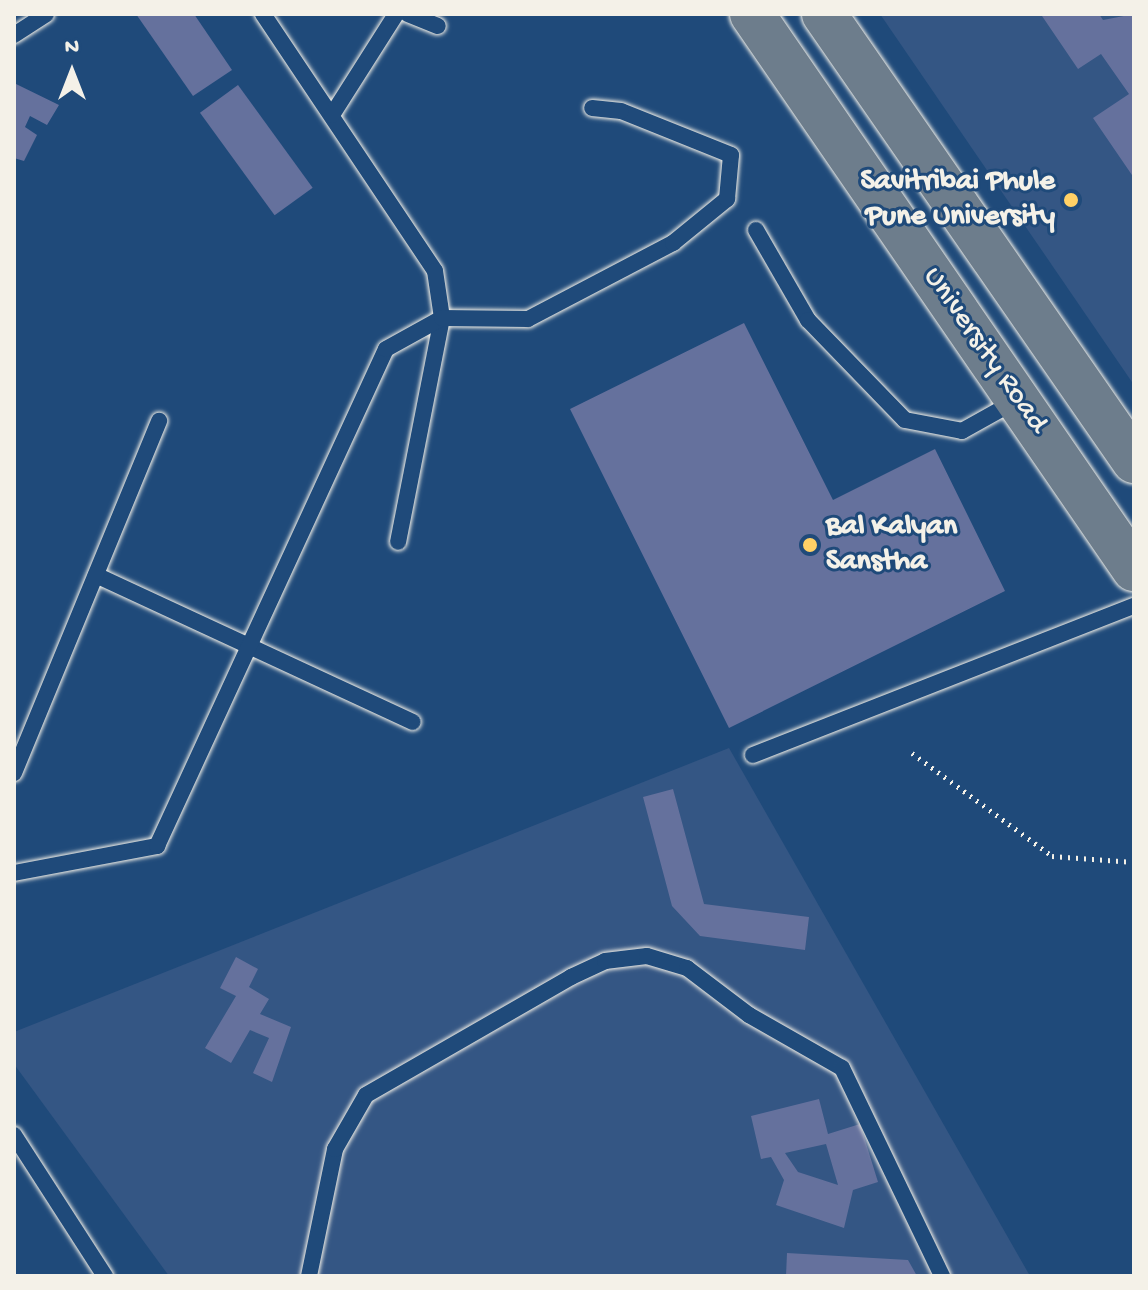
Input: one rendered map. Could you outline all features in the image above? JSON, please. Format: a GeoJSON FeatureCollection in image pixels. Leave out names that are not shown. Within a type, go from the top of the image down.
{"type":"FeatureCollection","features":[{"type":"Feature","properties":{"kind":"main road","name":"University Road"},"geometry":{"type":"LineString","coordinates":[[752,14],[1134,569]]}},
{"type":"Feature","properties":{"kind":"main road","name":"University Road"},"geometry":{"type":"LineString","coordinates":[[824,14],[1134,461]]}},
{"type":"Feature","properties":{"kind":"lane"},"geometry":{"type":"LineString","coordinates":[[14,35],[46,14]]}},
{"type":"Feature","properties":{"kind":"lane"},"geometry":{"type":"LineString","coordinates":[[263,14],[435,271],[442,318],[398,542]]}},
{"type":"Feature","properties":{"kind":"lane"},"geometry":{"type":"LineString","coordinates":[[332,115],[396,14]]}},
{"type":"Feature","properties":{"kind":"lane"},"geometry":{"type":"LineString","coordinates":[[408,14],[438,26]]}},
{"type":"Feature","properties":{"kind":"lane"},"geometry":{"type":"LineString","coordinates":[[14,873],[157,846],[386,349],[442,318],[528,319],[673,243],[727,199],[731,155],[621,111],[592,108]]}},
{"type":"Feature","properties":{"kind":"lane"},"geometry":{"type":"LineString","coordinates":[[756,230],[808,320],[905,420],[962,431],[1018,400]]}},
{"type":"Feature","properties":{"kind":"lane"},"geometry":{"type":"LineString","coordinates":[[14,773],[159,421]]}},
{"type":"Feature","properties":{"kind":"lane"},"geometry":{"type":"LineString","coordinates":[[96,575],[413,722]]}},
{"type":"Feature","properties":{"kind":"lane"},"geometry":{"type":"LineString","coordinates":[[753,755],[1134,606]]}},
{"type":"Feature","properties":{"kind":"lane"},"geometry":{"type":"LineString","coordinates":[[309,1276],[335,1149],[366,1095],[571,977],[605,961],[647,956],[687,968],[749,1015],[842,1068],[942,1276]]}},
{"type":"Feature","properties":{"kind":"lane"},"geometry":{"type":"LineString","coordinates":[[16,1144],[105,1276]]}},
{"type":"Feature","properties":{"kind":"path"},"geometry":{"type":"LineString","coordinates":[[912,753],[1052,856],[1134,862]]}},
{"type":"Feature","properties":{"kind":"shaded area","name":"Savitribai Phule Pune University"},"geometry":{"type":"Polygon","coordinates":[[[880,14],[1134,14],[1134,385],[880,14]]]}},
{"type":"Feature","properties":{"kind":"shaded area"},"geometry":{"type":"Polygon","coordinates":[[[729,748],[1030,1276],[169,1276],[14,1064],[14,1032],[729,748]]]}},
{"type":"Feature","properties":{"kind":"building"},"geometry":{"type":"Polygon","coordinates":[[[136,14],[194,14],[232,70],[193,96],[136,14]]]}},
{"type":"Feature","properties":{"kind":"building"},"geometry":{"type":"Polygon","coordinates":[[[1099,14],[1103,20],[1134,14],[1134,178],[1093,118],[1129,94],[1101,54],[1078,69],[1042,16],[1099,14]]]}},
{"type":"Feature","properties":{"kind":"building"},"geometry":{"type":"Polygon","coordinates":[[[14,83],[59,105],[47,125],[30,116],[25,127],[37,135],[24,161],[14,158],[14,83]]]}},
{"type":"Feature","properties":{"kind":"building"},"geometry":{"type":"Polygon","coordinates":[[[238,85],[313,188],[275,215],[200,113],[238,85]]]}},
{"type":"Feature","properties":{"kind":"building","name":"Bal Kalyan Sanstha"},"geometry":{"type":"Polygon","coordinates":[[[744,323],[833,500],[935,449],[1005,591],[729,728],[570,409],[744,323]]]}},
{"type":"Feature","properties":{"kind":"building"},"geometry":{"type":"Polygon","coordinates":[[[673,789],[704,904],[809,917],[805,950],[700,936],[672,906],[643,797],[673,789]]]}},
{"type":"Feature","properties":{"kind":"building"},"geometry":{"type":"Polygon","coordinates":[[[236,957],[258,969],[249,987],[269,999],[260,1014],[291,1027],[272,1082],[253,1073],[269,1038],[250,1030],[231,1063],[205,1048],[236,996],[220,988],[236,957]]]}},
{"type":"Feature","properties":{"kind":"building"},"geometry":{"type":"Polygon","coordinates":[[[819,1099],[828,1134],[860,1124],[878,1182],[853,1190],[844,1228],[776,1205],[784,1180],[771,1157],[761,1159],[751,1116],[819,1099]],[[826,1144],[785,1153],[798,1172],[838,1185],[826,1144]]]}},
{"type":"Feature","properties":{"kind":"building"},"geometry":{"type":"Polygon","coordinates":[[[787,1253],[908,1260],[917,1276],[786,1276],[787,1253]]]}},
{"type":"Feature","properties":{"kind":"place","name":"Savitribai Phule Pune University"},"geometry":{"type":"Point","coordinates":[1071,200]}},
{"type":"Feature","properties":{"kind":"place","name":"Bal Kalyan Sanstha"},"geometry":{"type":"Point","coordinates":[810,545]}}]}
